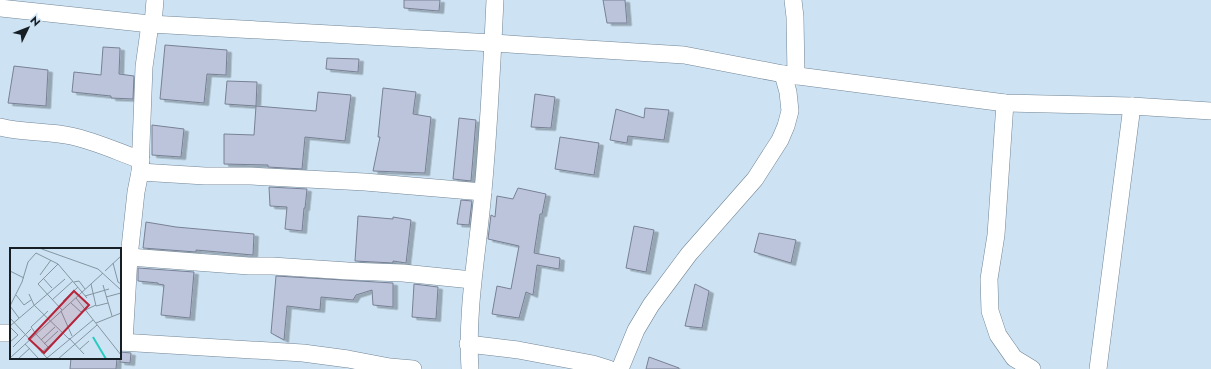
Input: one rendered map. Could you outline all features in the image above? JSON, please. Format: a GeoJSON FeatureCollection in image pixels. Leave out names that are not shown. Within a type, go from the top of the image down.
{"type":"FeatureCollection","features":[{"type":"Feature","properties":{"kind":"street"},"geometry":{"type":"LineString","coordinates":[[155,0],[144,67],[141,166],[136,192],[122,342],[303,353],[348,359],[390,367],[413,369]]}},
{"type":"Feature","properties":{"kind":"street"},"geometry":{"type":"LineString","coordinates":[[470,369],[468,344],[472,280],[483,192],[495,0]]}},
{"type":"Feature","properties":{"kind":"street"},"geometry":{"type":"LineString","coordinates":[[620,369],[636,330],[651,305],[689,254],[755,179],[780,140],[790,111],[788,92],[795,17],[793,0]]}},
{"type":"Feature","properties":{"kind":"street"},"geometry":{"type":"LineString","coordinates":[[0,8],[152,24],[684,55],[789,75],[1005,103],[1132,106],[1211,112]]}},
{"type":"Feature","properties":{"kind":"street"},"geometry":{"type":"LineString","coordinates":[[1005,103],[996,235],[989,279],[990,311],[998,335],[1014,358],[1032,369]]}},
{"type":"Feature","properties":{"kind":"street"},"geometry":{"type":"LineString","coordinates":[[1098,369],[1132,106]]}},
{"type":"Feature","properties":{"kind":"street"},"geometry":{"type":"LineString","coordinates":[[0,127],[16,131],[69,135],[89,140],[116,152],[141,166],[205,176],[250,176],[365,182],[483,192]]}},
{"type":"Feature","properties":{"kind":"street"},"geometry":{"type":"LineString","coordinates":[[129,257],[348,272],[403,273],[472,280]]}},
{"type":"Feature","properties":{"kind":"street"},"geometry":{"type":"LineString","coordinates":[[468,344],[518,350],[593,364],[609,369]]}},
{"type":"Feature","properties":{"kind":"building"},"geometry":{"type":"Polygon","coordinates":[[[404,0],[440,0],[439,11],[404,8],[404,0]]]}},
{"type":"Feature","properties":{"kind":"building"},"geometry":{"type":"Polygon","coordinates":[[[603,0],[625,0],[627,23],[607,23],[603,0]]]}},
{"type":"Feature","properties":{"kind":"building"},"geometry":{"type":"Polygon","coordinates":[[[165,45],[227,50],[226,75],[207,74],[204,103],[160,99],[165,45]]]}},
{"type":"Feature","properties":{"kind":"building"},"geometry":{"type":"Polygon","coordinates":[[[103,47],[120,48],[119,74],[134,76],[133,99],[111,98],[111,96],[72,92],[74,72],[101,75],[103,47]]]}},
{"type":"Feature","properties":{"kind":"building"},"geometry":{"type":"Polygon","coordinates":[[[327,58],[359,59],[358,72],[326,69],[327,58]]]}},
{"type":"Feature","properties":{"kind":"building"},"geometry":{"type":"Polygon","coordinates":[[[14,66],[48,70],[46,106],[8,103],[14,66]]]}},
{"type":"Feature","properties":{"kind":"building"},"geometry":{"type":"Polygon","coordinates":[[[227,81],[257,82],[256,106],[225,104],[227,81]]]}},
{"type":"Feature","properties":{"kind":"building"},"geometry":{"type":"Polygon","coordinates":[[[383,88],[416,92],[413,114],[431,117],[425,173],[373,171],[380,137],[378,137],[383,88]]]}},
{"type":"Feature","properties":{"kind":"building"},"geometry":{"type":"Polygon","coordinates":[[[318,92],[351,95],[345,141],[305,137],[302,169],[268,167],[268,165],[224,164],[224,134],[254,135],[256,106],[316,111],[318,92]]]}},
{"type":"Feature","properties":{"kind":"building"},"geometry":{"type":"Polygon","coordinates":[[[535,94],[555,97],[551,128],[531,127],[535,94]]]}},
{"type":"Feature","properties":{"kind":"building"},"geometry":{"type":"Polygon","coordinates":[[[645,108],[669,110],[664,140],[628,136],[627,143],[610,140],[616,109],[644,118],[645,108]]]}},
{"type":"Feature","properties":{"kind":"building"},"geometry":{"type":"Polygon","coordinates":[[[459,118],[476,120],[471,181],[453,179],[459,118]]]}},
{"type":"Feature","properties":{"kind":"building"},"geometry":{"type":"Polygon","coordinates":[[[152,125],[184,129],[181,157],[152,155],[152,125]]]}},
{"type":"Feature","properties":{"kind":"building"},"geometry":{"type":"Polygon","coordinates":[[[560,137],[599,143],[594,175],[555,169],[560,137]]]}},
{"type":"Feature","properties":{"kind":"building"},"geometry":{"type":"Polygon","coordinates":[[[269,187],[307,189],[302,231],[285,229],[287,207],[270,206],[269,187]]]}},
{"type":"Feature","properties":{"kind":"building"},"geometry":{"type":"Polygon","coordinates":[[[518,188],[546,194],[542,214],[540,214],[534,253],[560,258],[559,269],[537,265],[533,295],[526,292],[519,318],[492,314],[497,286],[511,289],[519,246],[488,239],[491,215],[495,217],[497,196],[513,199],[518,188]]]}},
{"type":"Feature","properties":{"kind":"building"},"geometry":{"type":"Polygon","coordinates":[[[461,200],[472,201],[469,225],[457,224],[461,200]]]}},
{"type":"Feature","properties":{"kind":"building"},"geometry":{"type":"Polygon","coordinates":[[[358,216],[393,219],[393,217],[411,220],[406,263],[393,261],[393,263],[355,261],[358,216]]]}},
{"type":"Feature","properties":{"kind":"building"},"geometry":{"type":"Polygon","coordinates":[[[146,222],[176,227],[254,234],[253,255],[196,250],[196,252],[143,248],[146,222]]]}},
{"type":"Feature","properties":{"kind":"building"},"geometry":{"type":"Polygon","coordinates":[[[634,226],[654,230],[646,272],[626,268],[634,226]]]}},
{"type":"Feature","properties":{"kind":"building"},"geometry":{"type":"Polygon","coordinates":[[[759,233],[796,240],[791,263],[754,252],[759,233]]]}},
{"type":"Feature","properties":{"kind":"building"},"geometry":{"type":"Polygon","coordinates":[[[138,268],[194,272],[190,318],[161,315],[164,285],[138,281],[138,268]]]}},
{"type":"Feature","properties":{"kind":"building"},"geometry":{"type":"Polygon","coordinates":[[[276,276],[393,283],[393,307],[373,305],[372,290],[356,295],[353,300],[321,297],[320,310],[287,306],[284,340],[271,333],[276,276]]]}},
{"type":"Feature","properties":{"kind":"building"},"geometry":{"type":"Polygon","coordinates":[[[414,284],[438,287],[436,319],[412,317],[414,284]]]}},
{"type":"Feature","properties":{"kind":"building"},"geometry":{"type":"Polygon","coordinates":[[[695,284],[709,291],[702,328],[685,326],[695,284]]]}},
{"type":"Feature","properties":{"kind":"building"},"geometry":{"type":"Polygon","coordinates":[[[121,352],[131,353],[130,363],[120,362],[121,352]]]}},
{"type":"Feature","properties":{"kind":"building"},"geometry":{"type":"Polygon","coordinates":[[[649,357],[679,368],[679,369],[646,369],[649,357]]]}},
{"type":"Feature","properties":{"kind":"building"},"geometry":{"type":"Polygon","coordinates":[[[71,359],[117,359],[116,369],[70,369],[71,359]]]}}]}
